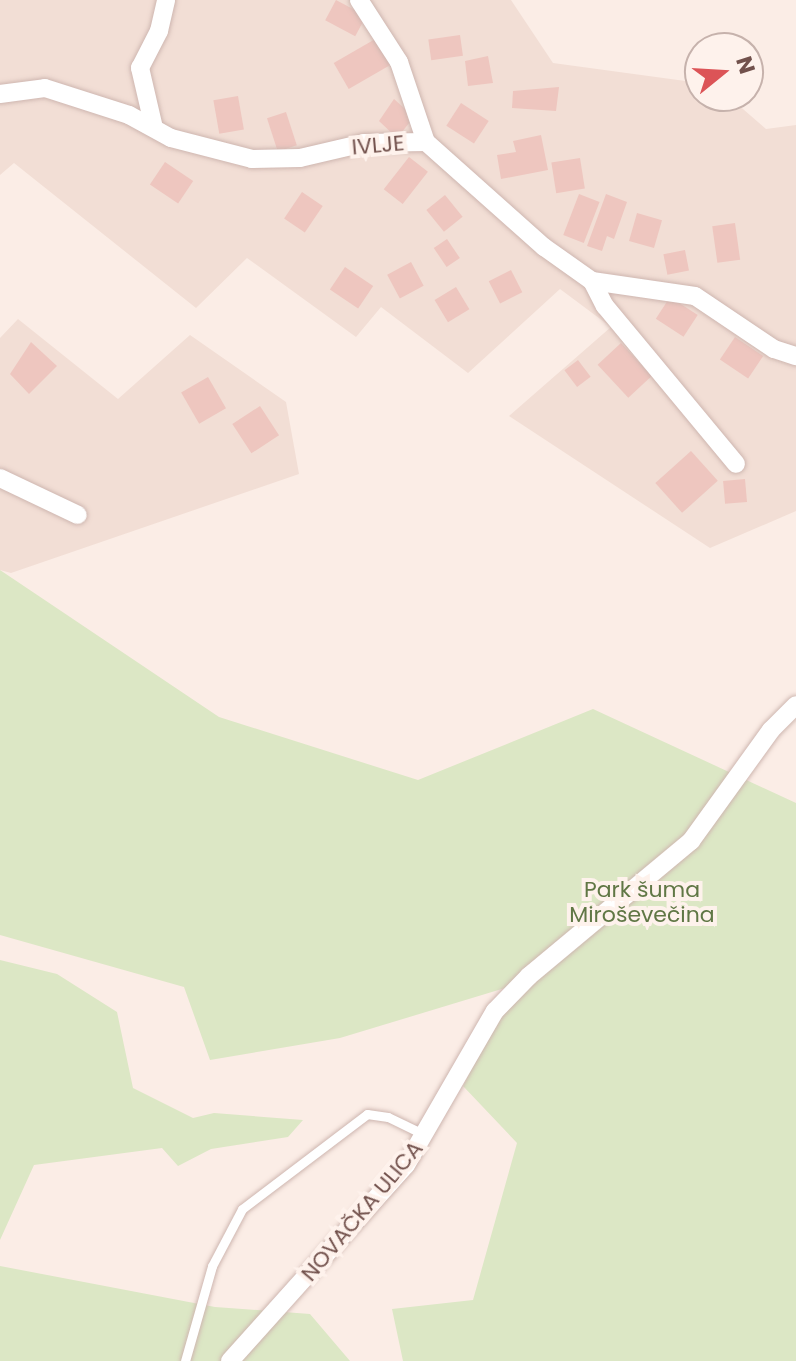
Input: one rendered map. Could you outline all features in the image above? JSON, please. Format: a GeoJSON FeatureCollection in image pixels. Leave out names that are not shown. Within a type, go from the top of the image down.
{"type":"FeatureCollection","features":[{"type":"Feature","properties":{"kind":"street"},"geometry":{"type":"LineString","coordinates":[[154,128],[140,68],[159,31],[166,0]]}},
{"type":"Feature","properties":{"kind":"street"},"geometry":{"type":"LineString","coordinates":[[359,0],[399,62],[426,142]]}},
{"type":"Feature","properties":{"kind":"street","name":"IVLJE"},"geometry":{"type":"LineString","coordinates":[[0,94],[45,88],[129,115],[154,128],[252,159],[300,158],[364,143],[426,142],[544,247],[592,281],[695,296],[774,349],[796,356]]}},
{"type":"Feature","properties":{"kind":"street"},"geometry":{"type":"LineString","coordinates":[[592,281],[605,306],[736,464]]}},
{"type":"Feature","properties":{"kind":"street"},"geometry":{"type":"LineString","coordinates":[[0,478],[78,515]]}},
{"type":"Feature","properties":{"kind":"street","name":"NOVAČKA ULICA"},"geometry":{"type":"LineString","coordinates":[[237,1358],[406,1165],[455,1088],[469,1048],[529,976],[691,841],[771,730],[796,705]]}},
{"type":"Feature","properties":{"kind":"lane"},"geometry":{"type":"LineString","coordinates":[[185,1361],[212,1266],[242,1209],[367,1114],[388,1117],[425,1135]]}},
{"type":"Feature","properties":{"kind":"shaded area"},"geometry":{"type":"Polygon","coordinates":[[[0,0],[511,0],[553,63],[684,81],[684,112],[746,112],[766,129],[796,125],[796,511],[710,548],[509,416],[611,327],[560,289],[468,373],[381,307],[356,337],[247,258],[196,308],[14,163],[0,175],[0,0]]]}},
{"type":"Feature","properties":{"kind":"shaded area"},"geometry":{"type":"Polygon","coordinates":[[[18,319],[118,399],[190,335],[286,402],[299,474],[11,573],[0,570],[0,338],[18,319]]]}},
{"type":"Feature","properties":{"kind":"green space","name":"Park šuma Miroševečina"},"geometry":{"type":"Polygon","coordinates":[[[0,570],[219,717],[418,780],[593,709],[796,803],[796,1361],[403,1361],[392,1309],[473,1300],[517,1143],[463,1086],[512,986],[340,1038],[210,1060],[184,987],[0,935],[0,570]]]}},
{"type":"Feature","properties":{"kind":"green space"},"geometry":{"type":"Polygon","coordinates":[[[0,960],[57,974],[117,1012],[133,1088],[193,1118],[214,1113],[303,1120],[288,1137],[211,1149],[178,1166],[162,1148],[34,1165],[0,1240],[0,960]]]}},
{"type":"Feature","properties":{"kind":"green space"},"geometry":{"type":"Polygon","coordinates":[[[0,1266],[215,1307],[310,1314],[350,1361],[0,1361],[0,1266]]]}},
{"type":"Feature","properties":{"kind":"building"},"geometry":{"type":"Polygon","coordinates":[[[336,0],[366,16],[355,36],[325,20],[336,0]]]}},
{"type":"Feature","properties":{"kind":"building"},"geometry":{"type":"Polygon","coordinates":[[[460,35],[463,56],[431,60],[428,39],[460,35]]]}},
{"type":"Feature","properties":{"kind":"building"},"geometry":{"type":"Polygon","coordinates":[[[377,38],[392,64],[349,89],[334,63],[377,38]]]}},
{"type":"Feature","properties":{"kind":"building"},"geometry":{"type":"Polygon","coordinates":[[[488,56],[493,83],[468,86],[465,61],[488,56]]]}},
{"type":"Feature","properties":{"kind":"building"},"geometry":{"type":"Polygon","coordinates":[[[559,87],[556,111],[512,108],[513,91],[559,87]]]}},
{"type":"Feature","properties":{"kind":"building"},"geometry":{"type":"Polygon","coordinates":[[[238,96],[244,129],[219,134],[213,100],[238,96]]]}},
{"type":"Feature","properties":{"kind":"building"},"geometry":{"type":"Polygon","coordinates":[[[394,99],[414,117],[397,138],[379,121],[394,99]]]}},
{"type":"Feature","properties":{"kind":"building"},"geometry":{"type":"Polygon","coordinates":[[[461,103],[489,121],[474,144],[446,126],[461,103]]]}},
{"type":"Feature","properties":{"kind":"building"},"geometry":{"type":"Polygon","coordinates":[[[286,112],[297,145],[278,151],[267,118],[286,112]]]}},
{"type":"Feature","properties":{"kind":"building"},"geometry":{"type":"Polygon","coordinates":[[[541,135],[548,170],[501,179],[497,155],[516,152],[513,141],[541,135]]]}},
{"type":"Feature","properties":{"kind":"building"},"geometry":{"type":"Polygon","coordinates":[[[409,157],[428,172],[403,204],[384,189],[409,157]]]}},
{"type":"Feature","properties":{"kind":"building"},"geometry":{"type":"Polygon","coordinates":[[[580,158],[585,189],[556,193],[551,163],[580,158]]]}},
{"type":"Feature","properties":{"kind":"building"},"geometry":{"type":"Polygon","coordinates":[[[165,162],[193,181],[178,203],[150,184],[165,162]]]}},
{"type":"Feature","properties":{"kind":"building"},"geometry":{"type":"Polygon","coordinates":[[[302,192],[323,206],[305,233],[284,219],[302,192]]]}},
{"type":"Feature","properties":{"kind":"building"},"geometry":{"type":"Polygon","coordinates":[[[579,194],[600,202],[584,243],[563,235],[579,194]]]}},
{"type":"Feature","properties":{"kind":"building"},"geometry":{"type":"Polygon","coordinates":[[[606,194],[627,202],[614,239],[607,236],[602,251],[587,246],[606,194]]]}},
{"type":"Feature","properties":{"kind":"building"},"geometry":{"type":"Polygon","coordinates":[[[445,195],[463,217],[444,232],[426,210],[445,195]]]}},
{"type":"Feature","properties":{"kind":"building"},"geometry":{"type":"Polygon","coordinates":[[[637,213],[662,220],[654,248],[629,241],[637,213]]]}},
{"type":"Feature","properties":{"kind":"building"},"geometry":{"type":"Polygon","coordinates":[[[735,223],[740,260],[717,263],[712,226],[735,223]]]}},
{"type":"Feature","properties":{"kind":"building"},"geometry":{"type":"Polygon","coordinates":[[[447,239],[460,258],[447,267],[434,248],[447,239]]]}},
{"type":"Feature","properties":{"kind":"building"},"geometry":{"type":"Polygon","coordinates":[[[685,250],[689,271],[667,275],[663,254],[685,250]]]}},
{"type":"Feature","properties":{"kind":"building"},"geometry":{"type":"Polygon","coordinates":[[[411,262],[424,286],[400,299],[387,275],[411,262]]]}},
{"type":"Feature","properties":{"kind":"building"},"geometry":{"type":"Polygon","coordinates":[[[345,267],[373,286],[358,308],[330,289],[345,267]]]}},
{"type":"Feature","properties":{"kind":"building"},"geometry":{"type":"Polygon","coordinates":[[[511,270],[522,292],[500,304],[489,281],[511,270]]]}},
{"type":"Feature","properties":{"kind":"building"},"geometry":{"type":"Polygon","coordinates":[[[456,287],[469,309],[448,322],[435,300],[456,287]]]}},
{"type":"Feature","properties":{"kind":"building"},"geometry":{"type":"Polygon","coordinates":[[[670,297],[698,315],[684,337],[656,319],[670,297]]]}},
{"type":"Feature","properties":{"kind":"building"},"geometry":{"type":"Polygon","coordinates":[[[735,337],[763,356],[748,378],[720,359],[735,337]]]}},
{"type":"Feature","properties":{"kind":"building"},"geometry":{"type":"Polygon","coordinates":[[[31,342],[57,366],[29,394],[10,374],[31,342]]]}},
{"type":"Feature","properties":{"kind":"building"},"geometry":{"type":"Polygon","coordinates":[[[621,343],[652,376],[628,398],[598,365],[621,343]]]}},
{"type":"Feature","properties":{"kind":"building"},"geometry":{"type":"Polygon","coordinates":[[[578,360],[591,377],[577,387],[564,370],[578,360]]]}},
{"type":"Feature","properties":{"kind":"building"},"geometry":{"type":"Polygon","coordinates":[[[208,377],[226,408],[199,424],[181,392],[208,377]]]}},
{"type":"Feature","properties":{"kind":"building"},"geometry":{"type":"Polygon","coordinates":[[[260,406],[279,435],[251,453],[232,424],[260,406]]]}},
{"type":"Feature","properties":{"kind":"building"},"geometry":{"type":"Polygon","coordinates":[[[691,451],[718,481],[682,513],[655,483],[691,451]]]}},
{"type":"Feature","properties":{"kind":"building"},"geometry":{"type":"Polygon","coordinates":[[[745,479],[747,502],[725,504],[723,481],[745,479]]]}}]}
